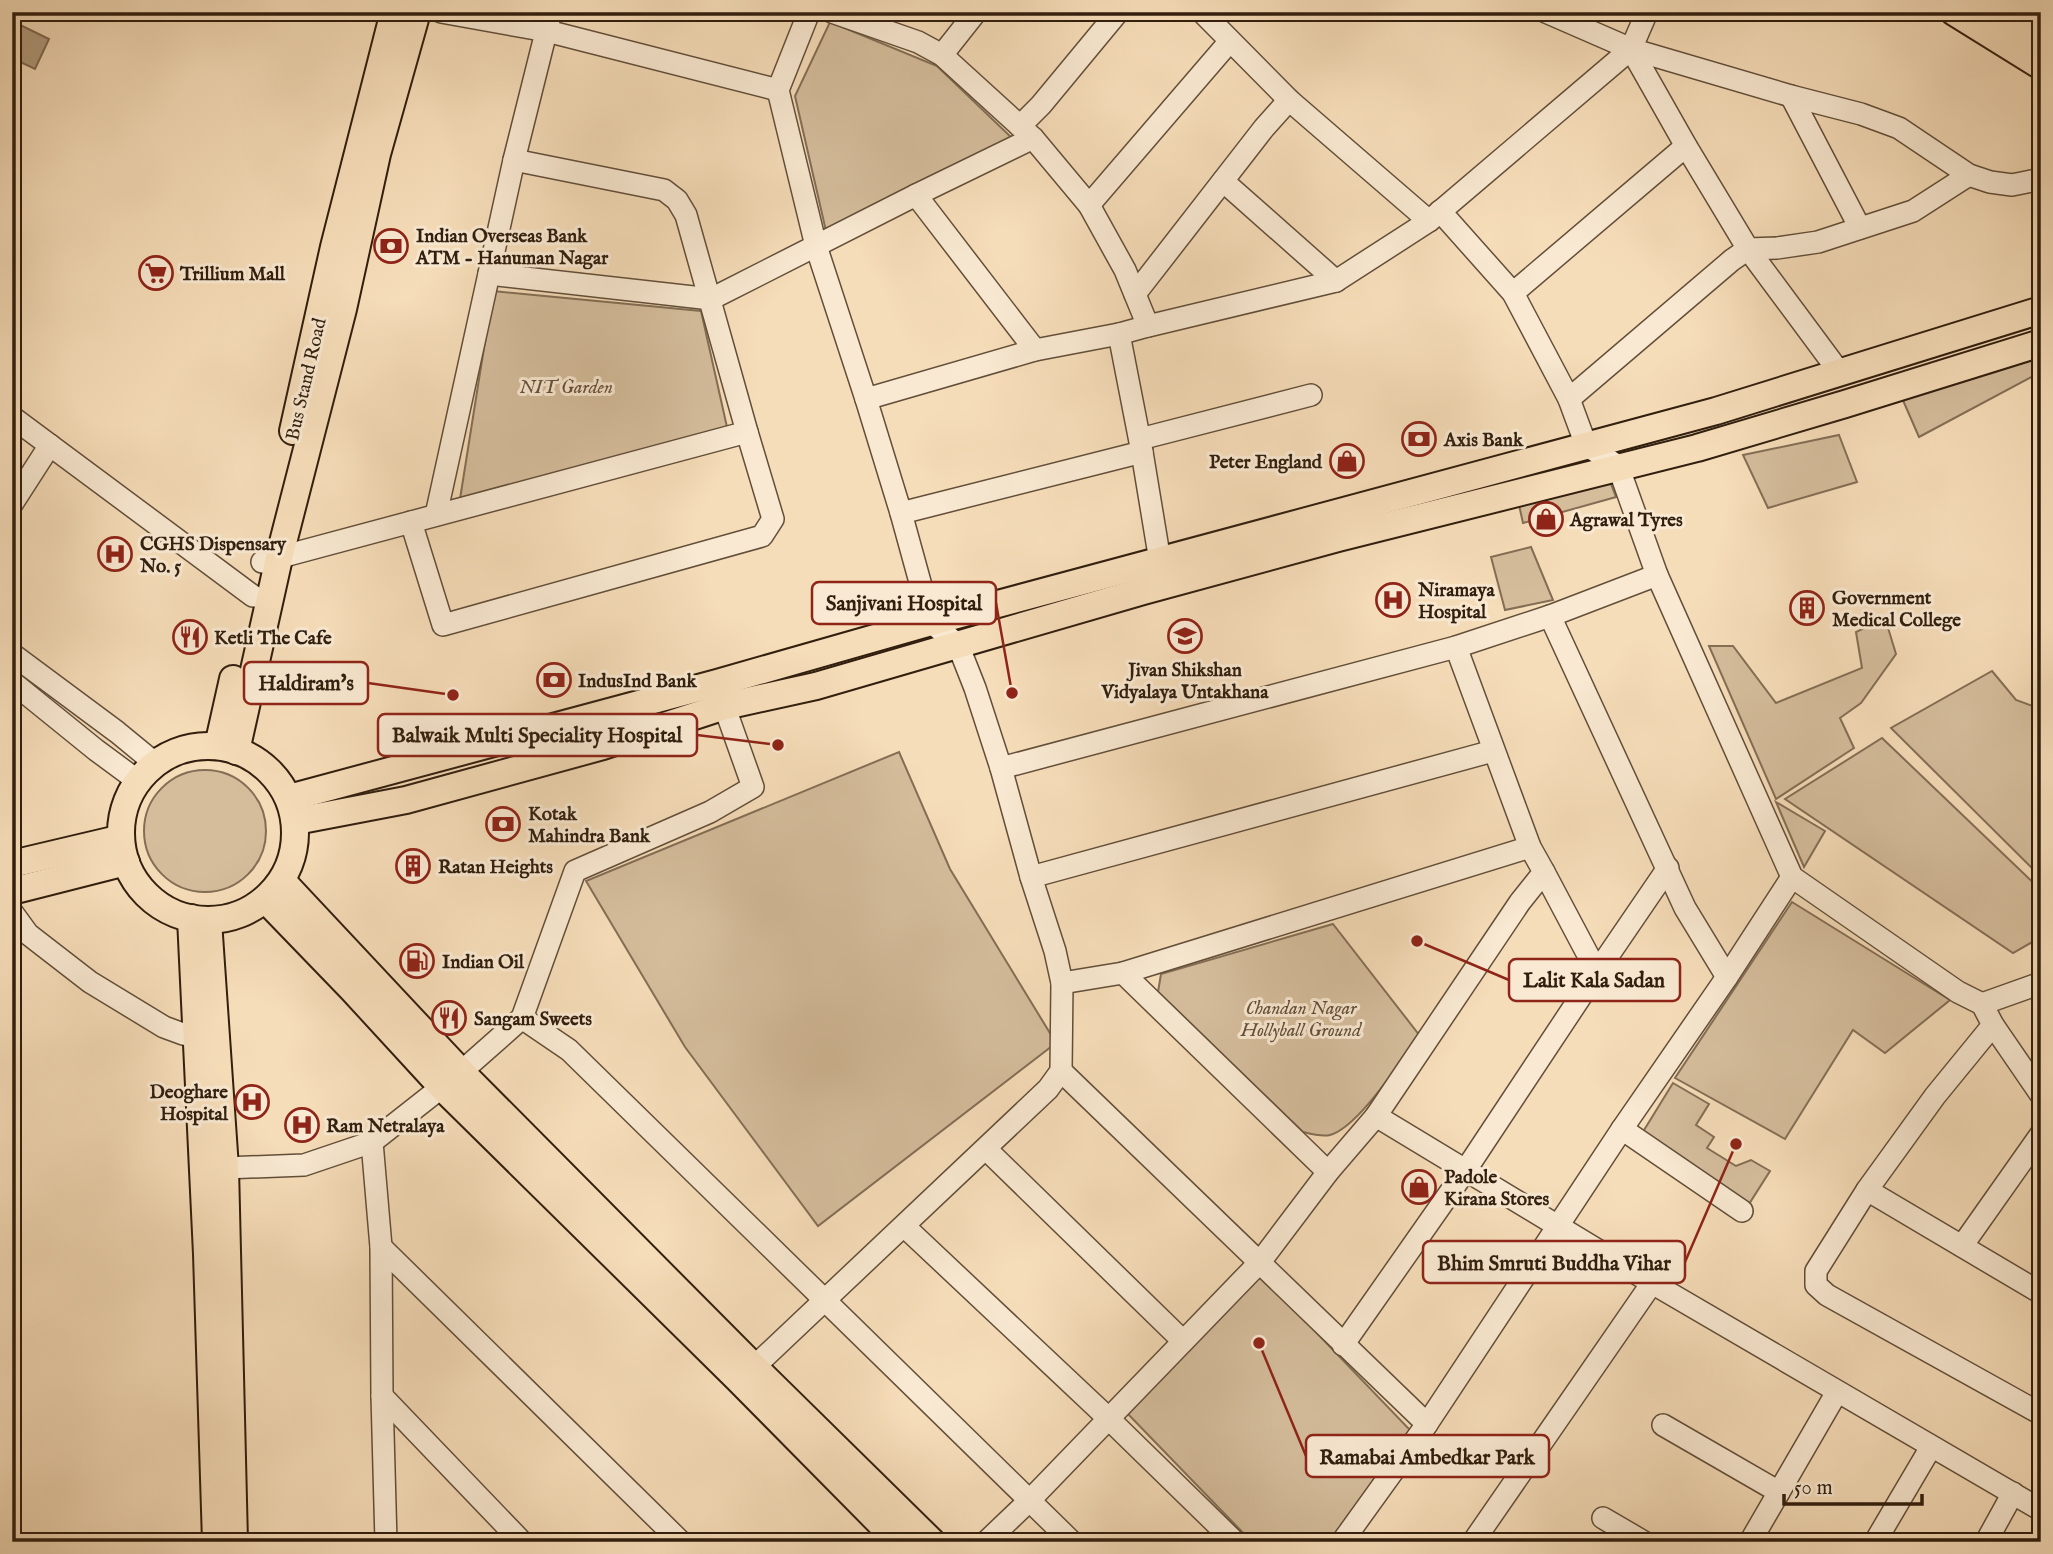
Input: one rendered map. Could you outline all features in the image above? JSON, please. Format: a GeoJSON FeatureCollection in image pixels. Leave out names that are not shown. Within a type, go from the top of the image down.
{"type":"FeatureCollection","features":[{"type":"Feature","properties":{"kind":"main road","name":"Bus Stand Road"},"geometry":{"type":"LineString","coordinates":[[227,748],[253,596],[270,560],[289,451],[334,247],[394,12]]}},
{"type":"Feature","properties":{"kind":"main road"},"geometry":{"type":"LineString","coordinates":[[227,748],[270,560],[344,309],[377,154],[417,12]]}},
{"type":"Feature","properties":{"kind":"main road"},"geometry":{"type":"LineString","coordinates":[[1954,12],[2041,66]]}},
{"type":"Feature","properties":{"kind":"main road"},"geometry":{"type":"LineString","coordinates":[[2001,12],[2041,39]]}},
{"type":"Feature","properties":{"kind":"main road"},"geometry":{"type":"LineString","coordinates":[[292,809],[721,695],[930,622],[1716,411],[2041,310]]}},
{"type":"Feature","properties":{"kind":"main road"},"geometry":{"type":"LineString","coordinates":[[721,695],[816,686],[1312,545],[1697,448],[2041,342]]}},
{"type":"Feature","properties":{"kind":"main road"},"geometry":{"type":"LineString","coordinates":[[227,748],[249,755],[274,775],[292,809],[295,850],[286,876],[274,891],[239,916],[200,920],[177,915],[153,902],[132,877],[122,851],[122,814],[147,772],[164,757],[180,750],[227,748]]}},
{"type":"Feature","properties":{"kind":"main road"},"geometry":{"type":"LineString","coordinates":[[12,864],[122,851]]}},
{"type":"Feature","properties":{"kind":"main road"},"geometry":{"type":"LineString","coordinates":[[12,891],[122,851]]}},
{"type":"Feature","properties":{"kind":"main road"},"geometry":{"type":"LineString","coordinates":[[274,891],[452,1080],[746,1373],[932,1542]]}},
{"type":"Feature","properties":{"kind":"main road"},"geometry":{"type":"LineString","coordinates":[[200,920],[206,1039],[221,1131],[214,1168],[216,1542]]}},
{"type":"Feature","properties":{"kind":"main road"},"geometry":{"type":"LineString","coordinates":[[214,1168],[234,1542]]}},
{"type":"Feature","properties":{"kind":"main road"},"geometry":{"type":"LineString","coordinates":[[746,1373],[899,1542]]}},
{"type":"Feature","properties":{"kind":"street"},"geometry":{"type":"LineString","coordinates":[[441,12],[549,22],[778,90]]}},
{"type":"Feature","properties":{"kind":"street"},"geometry":{"type":"LineString","coordinates":[[746,1373],[986,1149],[1048,1089],[1062,1071],[1062,983],[1055,951],[1031,877],[1002,768],[975,688],[958,645],[930,622],[901,513],[816,246],[778,90],[809,12]]}},
{"type":"Feature","properties":{"kind":"street"},"geometry":{"type":"LineString","coordinates":[[832,12],[886,20],[942,55],[1026,132],[1089,205],[1125,270],[1148,326]]}},
{"type":"Feature","properties":{"kind":"street"},"geometry":{"type":"LineString","coordinates":[[942,55],[976,12]]}},
{"type":"Feature","properties":{"kind":"street"},"geometry":{"type":"LineString","coordinates":[[489,274],[710,299],[916,195],[1026,132],[1041,105],[1118,12]]}},
{"type":"Feature","properties":{"kind":"street"},"geometry":{"type":"LineString","coordinates":[[1202,12],[1289,100],[1434,216],[1513,293],[1569,398],[1586,445],[1618,466],[1657,575],[1792,877],[1958,992],[1982,1004],[1993,1026],[2041,1095]]}},
{"type":"Feature","properties":{"kind":"street"},"geometry":{"type":"LineString","coordinates":[[1546,12],[1631,49],[1861,114],[1899,128],[1969,175],[2012,185],[2041,179]]}},
{"type":"Feature","properties":{"kind":"street"},"geometry":{"type":"LineString","coordinates":[[866,399],[1035,350],[1119,334],[1336,281],[1434,216],[1631,49],[1647,12]]}},
{"type":"Feature","properties":{"kind":"street"},"geometry":{"type":"LineString","coordinates":[[436,515],[514,160],[549,22]]}},
{"type":"Feature","properties":{"kind":"street"},"geometry":{"type":"LineString","coordinates":[[1089,205],[1230,41]]}},
{"type":"Feature","properties":{"kind":"street"},"geometry":{"type":"LineString","coordinates":[[1631,49],[1748,249],[1840,373]]}},
{"type":"Feature","properties":{"kind":"street"},"geometry":{"type":"LineString","coordinates":[[1791,96],[1860,228]]}},
{"type":"Feature","properties":{"kind":"street"},"geometry":{"type":"LineString","coordinates":[[1135,294],[1264,128],[1289,100]]}},
{"type":"Feature","properties":{"kind":"street"},"geometry":{"type":"LineString","coordinates":[[1513,293],[1686,146]]}},
{"type":"Feature","properties":{"kind":"street"},"geometry":{"type":"LineString","coordinates":[[411,522],[443,625],[762,536],[773,519],[686,215],[677,200],[664,190],[514,160]]}},
{"type":"Feature","properties":{"kind":"street"},"geometry":{"type":"LineString","coordinates":[[1569,398],[1748,249],[1818,242],[1913,211],[1969,175]]}},
{"type":"Feature","properties":{"kind":"street"},"geometry":{"type":"LineString","coordinates":[[1223,181],[1336,281]]}},
{"type":"Feature","properties":{"kind":"street"},"geometry":{"type":"LineString","coordinates":[[916,195],[1035,350]]}},
{"type":"Feature","properties":{"kind":"street"},"geometry":{"type":"LineString","coordinates":[[1119,334],[1160,561]]}},
{"type":"Feature","properties":{"kind":"street"},"geometry":{"type":"LineString","coordinates":[[901,513],[1311,395]]}},
{"type":"Feature","properties":{"kind":"street"},"geometry":{"type":"LineString","coordinates":[[12,417],[253,596]]}},
{"type":"Feature","properties":{"kind":"street"},"geometry":{"type":"LineString","coordinates":[[270,560],[747,432]]}},
{"type":"Feature","properties":{"kind":"street"},"geometry":{"type":"LineString","coordinates":[[12,504],[50,445]]}},
{"type":"Feature","properties":{"kind":"street"},"geometry":{"type":"LineString","coordinates":[[1002,768],[1455,648],[1550,616],[1657,575]]}},
{"type":"Feature","properties":{"kind":"street"},"geometry":{"type":"LineString","coordinates":[[1550,616],[1685,908],[1727,977]]}},
{"type":"Feature","properties":{"kind":"street"},"geometry":{"type":"LineString","coordinates":[[1455,648],[1530,847],[1597,972]]}},
{"type":"Feature","properties":{"kind":"street"},"geometry":{"type":"LineString","coordinates":[[12,654],[117,732],[147,772]]}},
{"type":"Feature","properties":{"kind":"street"},"geometry":{"type":"LineString","coordinates":[[12,682],[96,750],[147,772]]}},
{"type":"Feature","properties":{"kind":"street"},"geometry":{"type":"LineString","coordinates":[[214,1168],[304,1165],[372,1142],[452,1080],[522,1018],[575,871],[710,812],[753,787],[721,695]]}},
{"type":"Feature","properties":{"kind":"street"},"geometry":{"type":"LineString","coordinates":[[1031,877],[1493,751]]}},
{"type":"Feature","properties":{"kind":"street"},"geometry":{"type":"LineString","coordinates":[[1062,983],[1123,972],[1530,847]]}},
{"type":"Feature","properties":{"kind":"street"},"geometry":{"type":"LineString","coordinates":[[1343,1345],[1465,1171],[1668,868]]}},
{"type":"Feature","properties":{"kind":"street"},"geometry":{"type":"LineString","coordinates":[[986,1542],[1260,1262],[1328,1172],[1376,1116],[1520,902],[1544,872]]}},
{"type":"Feature","properties":{"kind":"street"},"geometry":{"type":"LineString","coordinates":[[1342,1542],[1427,1424],[1792,877]]}},
{"type":"Feature","properties":{"kind":"street"},"geometry":{"type":"LineString","coordinates":[[12,912],[28,934],[90,982],[164,1027],[206,1039]]}},
{"type":"Feature","properties":{"kind":"street"},"geometry":{"type":"LineString","coordinates":[[1123,972],[1328,1172]]}},
{"type":"Feature","properties":{"kind":"street"},"geometry":{"type":"LineString","coordinates":[[1982,1004],[2041,983]]}},
{"type":"Feature","properties":{"kind":"street"},"geometry":{"type":"LineString","coordinates":[[522,1018],[569,1050],[1072,1542]]}},
{"type":"Feature","properties":{"kind":"street"},"geometry":{"type":"LineString","coordinates":[[1993,1026],[1936,1096],[1867,1190],[1816,1271],[1816,1285],[1827,1294],[2041,1414]]}},
{"type":"Feature","properties":{"kind":"street"},"geometry":{"type":"LineString","coordinates":[[1062,1071],[1427,1424]]}},
{"type":"Feature","properties":{"kind":"street"},"geometry":{"type":"LineString","coordinates":[[1376,1116],[1652,1283],[2041,1510]]}},
{"type":"Feature","properties":{"kind":"street"},"geometry":{"type":"LineString","coordinates":[[1622,1129],[1742,1211]]}},
{"type":"Feature","properties":{"kind":"street"},"geometry":{"type":"LineString","coordinates":[[1962,1246],[2041,1134]]}},
{"type":"Feature","properties":{"kind":"street"},"geometry":{"type":"LineString","coordinates":[[372,1142],[381,1247],[386,1542]]}},
{"type":"Feature","properties":{"kind":"street"},"geometry":{"type":"LineString","coordinates":[[986,1149],[1183,1341]]}},
{"type":"Feature","properties":{"kind":"street"},"geometry":{"type":"LineString","coordinates":[[1867,1190],[2041,1293]]}},
{"type":"Feature","properties":{"kind":"street"},"geometry":{"type":"LineString","coordinates":[[904,1226],[1235,1542]]}},
{"type":"Feature","properties":{"kind":"street"},"geometry":{"type":"LineString","coordinates":[[381,1247],[681,1542]]}},
{"type":"Feature","properties":{"kind":"street"},"geometry":{"type":"LineString","coordinates":[[1473,1542],[1652,1283]]}},
{"type":"Feature","properties":{"kind":"street"},"geometry":{"type":"LineString","coordinates":[[1751,1542],[1837,1392]]}},
{"type":"Feature","properties":{"kind":"street"},"geometry":{"type":"LineString","coordinates":[[382,1396],[500,1531],[522,1542]]}},
{"type":"Feature","properties":{"kind":"street"},"geometry":{"type":"LineString","coordinates":[[1663,1425],[1780,1492]]}},
{"type":"Feature","properties":{"kind":"street"},"geometry":{"type":"LineString","coordinates":[[1875,1542],[1931,1447]]}},
{"type":"Feature","properties":{"kind":"street"},"geometry":{"type":"LineString","coordinates":[[1986,1542],[2014,1493]]}},
{"type":"Feature","properties":{"kind":"street"},"geometry":{"type":"LineString","coordinates":[[1603,1518],[1644,1542]]}},
{"type":"Feature","properties":{"kind":"green space"},"geometry":{"type":"Polygon","coordinates":[[[830,22],[937,66],[1014,140],[826,231],[795,96],[830,22]]]}},
{"type":"Feature","properties":{"kind":"green space","name":"NIT Garden"},"geometry":{"type":"Polygon","coordinates":[[[493,291],[701,311],[729,436],[460,499],[493,291]]]}},
{"type":"Feature","properties":{"kind":"green space"},"geometry":{"type":"Polygon","coordinates":[[[2041,350],[2041,372],[1919,437],[1902,398],[2041,350]]]}},
{"type":"Feature","properties":{"kind":"green space"},"geometry":{"type":"Polygon","coordinates":[[[1839,435],[1857,482],[1768,508],[1743,455],[1839,435]]]}},
{"type":"Feature","properties":{"kind":"green space"},"geometry":{"type":"Polygon","coordinates":[[[1609,479],[1616,497],[1523,523],[1519,505],[1609,479]]]}},
{"type":"Feature","properties":{"kind":"green space"},"geometry":{"type":"Polygon","coordinates":[[[1531,547],[1553,600],[1505,610],[1491,557],[1531,547]]]}},
{"type":"Feature","properties":{"kind":"green space"},"geometry":{"type":"Polygon","coordinates":[[[1885,618],[1896,654],[1861,703],[1840,718],[1854,748],[1776,799],[1709,646],[1733,646],[1776,703],[1862,668],[1856,632],[1885,618]]]}},
{"type":"Feature","properties":{"kind":"green space"},"geometry":{"type":"Polygon","coordinates":[[[1992,671],[2016,700],[2041,709],[2041,877],[1891,728],[1992,671]]]}},
{"type":"Feature","properties":{"kind":"green space"},"geometry":{"type":"Polygon","coordinates":[[[1882,738],[2041,890],[2041,937],[2013,953],[1785,799],[1882,738]]]}},
{"type":"Feature","properties":{"kind":"green space"},"geometry":{"type":"Polygon","coordinates":[[[899,752],[950,869],[1056,1043],[818,1226],[685,1047],[586,881],[899,752]]]}},
{"type":"Feature","properties":{"kind":"green space"},"geometry":{"type":"Polygon","coordinates":[[[205,770],[228,775],[248,788],[261,808],[266,831],[261,854],[248,874],[228,887],[205,892],[182,887],[162,874],[149,854],[144,831],[149,808],[162,788],[182,775],[205,770]]]}},
{"type":"Feature","properties":{"kind":"green space"},"geometry":{"type":"Polygon","coordinates":[[[1776,802],[1825,831],[1804,867],[1776,802]]]}},
{"type":"Feature","properties":{"kind":"green space"},"geometry":{"type":"Polygon","coordinates":[[[1792,902],[1950,1000],[1885,1053],[1853,1030],[1785,1139],[1675,1078],[1792,902]]]}},
{"type":"Feature","properties":{"kind":"green space","name":"Chandan Nagar Hollyball Ground"},"geometry":{"type":"Polygon","coordinates":[[[1333,924],[1420,1036],[1366,1107],[1341,1130],[1324,1136],[1303,1132],[1158,992],[1161,974],[1333,924]]]}},
{"type":"Feature","properties":{"kind":"green space"},"geometry":{"type":"Polygon","coordinates":[[[1673,1083],[1709,1104],[1696,1125],[1714,1137],[1707,1148],[1736,1166],[1751,1160],[1770,1171],[1749,1204],[1641,1135],[1673,1083]]]}},
{"type":"Feature","properties":{"kind":"green space"},"geometry":{"type":"Polygon","coordinates":[[[1260,1274],[1410,1430],[1329,1542],[1252,1542],[1126,1412],[1260,1274]]]}},
{"type":"Feature","properties":{"kind":"shaded area"},"geometry":{"type":"Polygon","coordinates":[[[12,21],[49,39],[35,69],[12,58],[12,21]]]}},
{"type":"Feature","properties":{"kind":"place","name":"Indian Overseas Bank ATM - Hanuman Nagar"},"geometry":{"type":"Point","coordinates":[391,246]}},
{"type":"Feature","properties":{"kind":"place","name":"Trillium Mall"},"geometry":{"type":"Point","coordinates":[156,273]}},
{"type":"Feature","properties":{"kind":"place","name":"Axis Bank"},"geometry":{"type":"Point","coordinates":[1419,439]}},
{"type":"Feature","properties":{"kind":"place","name":"Peter England"},"geometry":{"type":"Point","coordinates":[1347,461]}},
{"type":"Feature","properties":{"kind":"place","name":"Agrawal Tyres"},"geometry":{"type":"Point","coordinates":[1546,519]}},
{"type":"Feature","properties":{"kind":"place","name":"CGHS Dispensary No. 5"},"geometry":{"type":"Point","coordinates":[115,554]}},
{"type":"Feature","properties":{"kind":"place","name":"Niramaya Hospital"},"geometry":{"type":"Point","coordinates":[1393,600]}},
{"type":"Feature","properties":{"kind":"place","name":"Government Medical College"},"geometry":{"type":"Point","coordinates":[1807,608]}},
{"type":"Feature","properties":{"kind":"place","name":"Jivan Shikshan Vidyalaya Untakhana"},"geometry":{"type":"Point","coordinates":[1185,636]}},
{"type":"Feature","properties":{"kind":"place","name":"Ketli The Cafe"},"geometry":{"type":"Point","coordinates":[190,637]}},
{"type":"Feature","properties":{"kind":"place","name":"IndusInd Bank"},"geometry":{"type":"Point","coordinates":[554,680]}},
{"type":"Feature","properties":{"kind":"place","name":"Sanjivani Hospital"},"geometry":{"type":"Point","coordinates":[1012,693]}},
{"type":"Feature","properties":{"kind":"place","name":"Haldiram's"},"geometry":{"type":"Point","coordinates":[453,695]}},
{"type":"Feature","properties":{"kind":"place","name":"Balwaik Multi Speciality Hospital"},"geometry":{"type":"Point","coordinates":[778,745]}},
{"type":"Feature","properties":{"kind":"place","name":"Kotak Mahindra Bank"},"geometry":{"type":"Point","coordinates":[503,824]}},
{"type":"Feature","properties":{"kind":"place","name":"Ratan Heights"},"geometry":{"type":"Point","coordinates":[413,866]}},
{"type":"Feature","properties":{"kind":"place","name":"Lalit Kala Sadan"},"geometry":{"type":"Point","coordinates":[1417,941]}},
{"type":"Feature","properties":{"kind":"place","name":"Indian Oil"},"geometry":{"type":"Point","coordinates":[417,961]}},
{"type":"Feature","properties":{"kind":"place","name":"Sangam Sweets"},"geometry":{"type":"Point","coordinates":[449,1018]}},
{"type":"Feature","properties":{"kind":"place","name":"Deoghare Hospital"},"geometry":{"type":"Point","coordinates":[252,1102]}},
{"type":"Feature","properties":{"kind":"place","name":"Ram Netralaya"},"geometry":{"type":"Point","coordinates":[302,1125]}},
{"type":"Feature","properties":{"kind":"place","name":"Bhim Smruti Buddha Vihar"},"geometry":{"type":"Point","coordinates":[1736,1144]}},
{"type":"Feature","properties":{"kind":"place","name":"Padole Kirana Stores"},"geometry":{"type":"Point","coordinates":[1419,1187]}},
{"type":"Feature","properties":{"kind":"place","name":"Ramabai Ambedkar Park"},"geometry":{"type":"Point","coordinates":[1259,1343]}}]}
